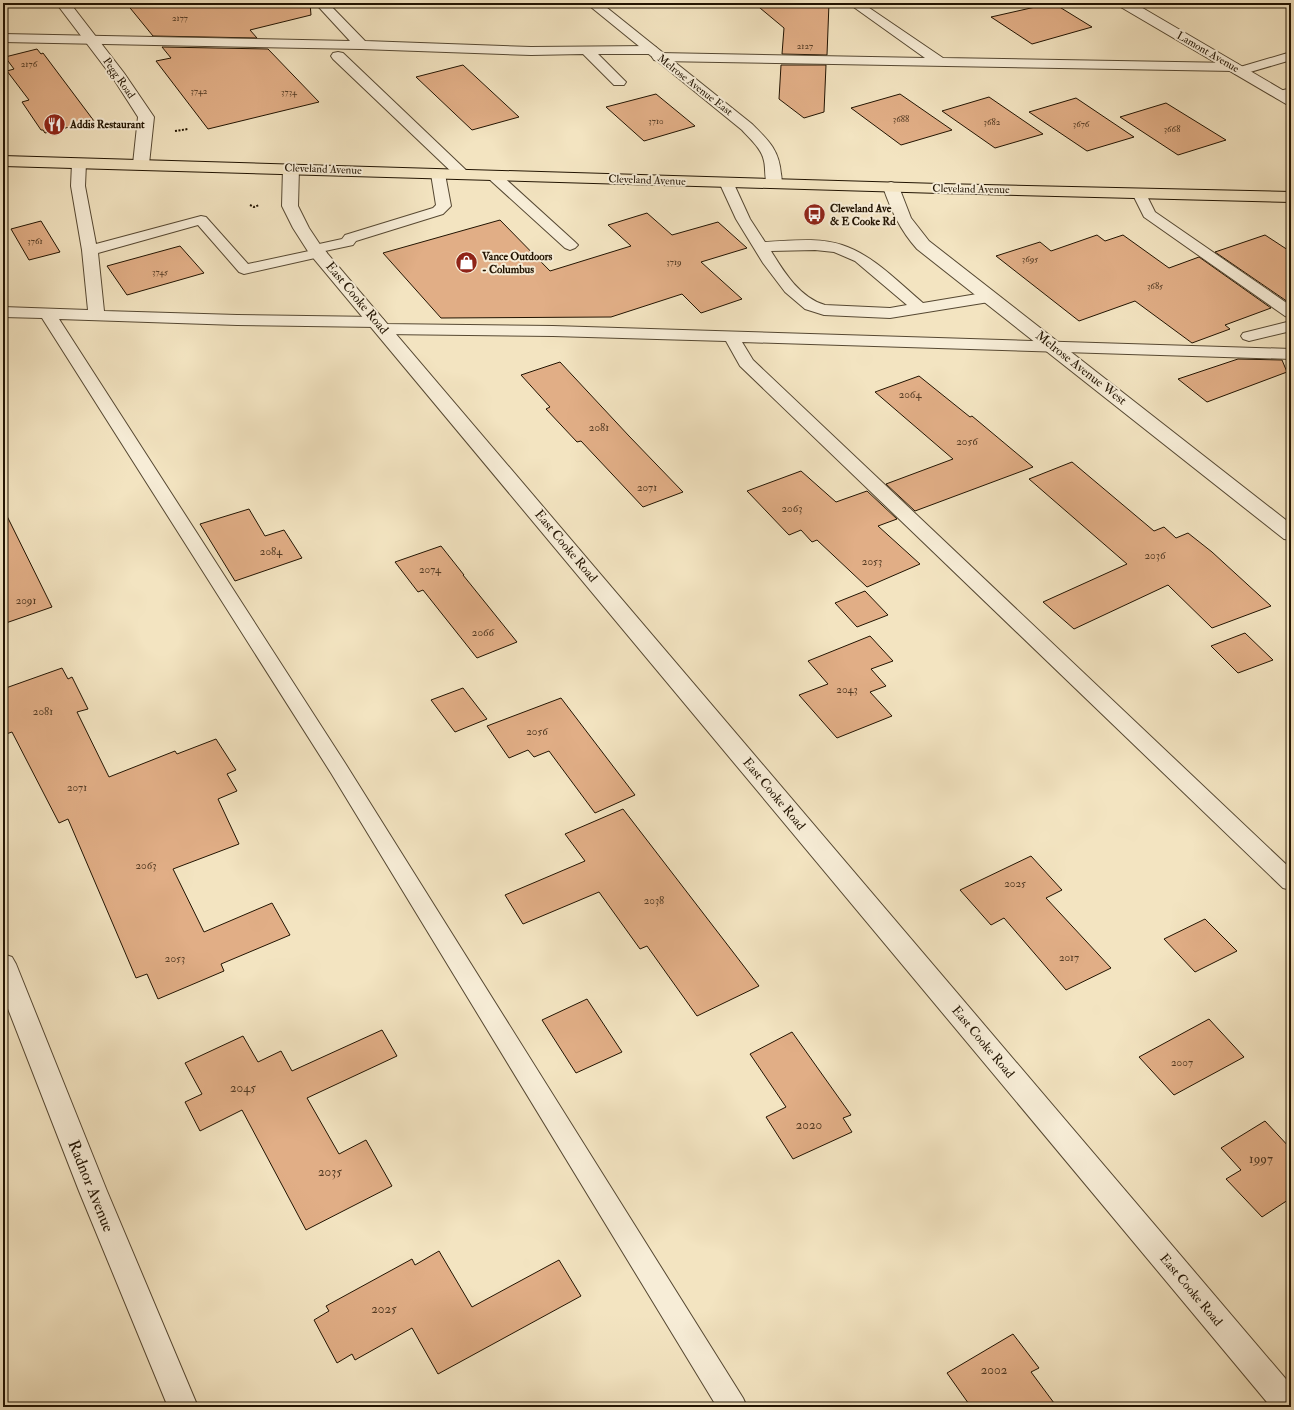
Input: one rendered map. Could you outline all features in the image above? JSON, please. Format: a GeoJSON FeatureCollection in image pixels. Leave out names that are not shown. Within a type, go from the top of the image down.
{"type":"FeatureCollection","features":[{"type":"Feature","properties":{"kind":"main road","name":"Cleveland Avenue"},"geometry":{"type":"LineString","coordinates":[[3,161],[291,168],[494,176],[1291,198]]}},
{"type":"Feature","properties":{"kind":"street","name":"Pegg Road"},"geometry":{"type":"LineString","coordinates":[[63,3],[119,76],[146,117],[141,164]]}},
{"type":"Feature","properties":{"kind":"street","name":"Melrose Avenue East"},"geometry":{"type":"LineString","coordinates":[[593,3],[747,127],[764,145],[772,160],[774,183]]}},
{"type":"Feature","properties":{"kind":"street","name":"Lamont Avenue"},"geometry":{"type":"LineString","coordinates":[[1124,3],[1237,69],[1288,96]]}},
{"type":"Feature","properties":{"kind":"street","name":"East Cooke Road"},"geometry":{"type":"LineString","coordinates":[[291,168],[290,206],[301,228],[317,251],[1290,1407]]}},
{"type":"Feature","properties":{"kind":"street","name":"Melrose Avenue West"},"geometry":{"type":"LineString","coordinates":[[891,187],[901,217],[909,230],[923,245],[1055,347],[1291,534]]}},
{"type":"Feature","properties":{"kind":"street","name":"Radnor Avenue"},"geometry":{"type":"LineString","coordinates":[[3,964],[84,1170],[183,1407]]}},
{"type":"Feature","properties":{"kind":"lane"},"geometry":{"type":"LineString","coordinates":[[321,3],[361,45]]}},
{"type":"Feature","properties":{"kind":"lane"},"geometry":{"type":"LineString","coordinates":[[854,3],[940,62]]}},
{"type":"Feature","properties":{"kind":"lane"},"geometry":{"type":"LineString","coordinates":[[3,38],[361,45],[531,51],[587,51],[940,62],[1237,69],[1291,56]]}},
{"type":"Feature","properties":{"kind":"lane"},"geometry":{"type":"LineString","coordinates":[[587,51],[619,82]]}},
{"type":"Feature","properties":{"kind":"lane"},"geometry":{"type":"LineString","coordinates":[[338,56],[463,175]]}},
{"type":"Feature","properties":{"kind":"lane"},"geometry":{"type":"LineString","coordinates":[[79,163],[78,186],[90,250],[96,314]]}},
{"type":"Feature","properties":{"kind":"lane"},"geometry":{"type":"LineString","coordinates":[[90,250],[201,220],[244,269],[348,242],[350,238],[438,211],[444,206],[438,174]]}},
{"type":"Feature","properties":{"kind":"lane"},"geometry":{"type":"LineString","coordinates":[[494,176],[570,245]]}},
{"type":"Feature","properties":{"kind":"lane"},"geometry":{"type":"LineString","coordinates":[[726,182],[744,219],[761,247],[790,289],[811,306],[824,310],[890,313],[989,296]]}},
{"type":"Feature","properties":{"kind":"lane"},"geometry":{"type":"LineString","coordinates":[[1140,193],[1150,214],[1291,313]]}},
{"type":"Feature","properties":{"kind":"lane"},"geometry":{"type":"LineString","coordinates":[[761,247],[815,245],[837,248],[860,258],[920,308]]}},
{"type":"Feature","properties":{"kind":"lane"},"geometry":{"type":"LineString","coordinates":[[3,312],[96,314],[380,326],[732,338],[1291,354]]}},
{"type":"Feature","properties":{"kind":"lane"},"geometry":{"type":"LineString","coordinates":[[47,313],[334,761],[733,1407]]}},
{"type":"Feature","properties":{"kind":"lane"},"geometry":{"type":"LineString","coordinates":[[1249,336],[1291,326]]}},
{"type":"Feature","properties":{"kind":"lane"},"geometry":{"type":"LineString","coordinates":[[732,338],[746,363],[1291,882]]}},
{"type":"Feature","properties":{"kind":"path"},"geometry":{"type":"LineString","coordinates":[[175,131],[188,129]]}},
{"type":"Feature","properties":{"kind":"path"},"geometry":{"type":"LineString","coordinates":[[250,205],[254,208],[259,205]]}},
{"type":"Feature","properties":{"kind":"building"},"geometry":{"type":"Polygon","coordinates":[[[126,3],[310,3],[311,15],[250,30],[257,38],[153,36],[126,3]]]}},
{"type":"Feature","properties":{"kind":"building"},"geometry":{"type":"Polygon","coordinates":[[[754,3],[829,3],[827,55],[782,54],[784,28],[754,3]]]}},
{"type":"Feature","properties":{"kind":"building"},"geometry":{"type":"Polygon","coordinates":[[[1053,3],[1092,27],[1032,44],[991,17],[1053,3]]]}},
{"type":"Feature","properties":{"kind":"building"},"geometry":{"type":"Polygon","coordinates":[[[162,47],[268,49],[319,102],[208,129],[156,61],[171,58],[162,47]]]}},
{"type":"Feature","properties":{"kind":"building"},"geometry":{"type":"Polygon","coordinates":[[[37,49],[41,54],[43,53],[94,121],[45,133],[41,130],[22,102],[29,100],[7,71],[14,69],[5,57],[37,49]]]}},
{"type":"Feature","properties":{"kind":"building"},"geometry":{"type":"Polygon","coordinates":[[[463,65],[519,117],[472,130],[416,77],[463,65]]]}},
{"type":"Feature","properties":{"kind":"building"},"geometry":{"type":"Polygon","coordinates":[[[781,65],[826,65],[824,112],[804,118],[779,99],[781,65]]]}},
{"type":"Feature","properties":{"kind":"building"},"geometry":{"type":"Polygon","coordinates":[[[656,94],[695,126],[644,141],[606,107],[656,94]]]}},
{"type":"Feature","properties":{"kind":"building"},"geometry":{"type":"Polygon","coordinates":[[[900,94],[952,130],[901,145],[851,108],[900,94]]]}},
{"type":"Feature","properties":{"kind":"building"},"geometry":{"type":"Polygon","coordinates":[[[989,97],[1043,134],[995,148],[942,111],[989,97]]]}},
{"type":"Feature","properties":{"kind":"building"},"geometry":{"type":"Polygon","coordinates":[[[1076,98],[1134,137],[1087,151],[1029,112],[1076,98]]]}},
{"type":"Feature","properties":{"kind":"building"},"geometry":{"type":"Polygon","coordinates":[[[1166,103],[1226,140],[1178,155],[1120,117],[1166,103]]]}},
{"type":"Feature","properties":{"kind":"building","name":"Vance Outdoors - Columbus"},"geometry":{"type":"Polygon","coordinates":[[[647,213],[672,235],[718,222],[747,248],[701,262],[742,299],[701,313],[682,294],[611,317],[441,318],[383,253],[500,220],[550,271],[631,246],[608,225],[647,213]]]}},
{"type":"Feature","properties":{"kind":"building"},"geometry":{"type":"Polygon","coordinates":[[[41,221],[60,252],[29,260],[11,229],[41,221]]]}},
{"type":"Feature","properties":{"kind":"building"},"geometry":{"type":"Polygon","coordinates":[[[1097,235],[1105,241],[1123,235],[1169,268],[1199,257],[1271,308],[1225,325],[1230,329],[1192,343],[1135,301],[1079,321],[996,256],[1040,242],[1051,251],[1097,235]]]}},
{"type":"Feature","properties":{"kind":"building"},"geometry":{"type":"Polygon","coordinates":[[[1265,235],[1291,252],[1291,301],[1288,302],[1215,252],[1265,235]]]}},
{"type":"Feature","properties":{"kind":"building"},"geometry":{"type":"Polygon","coordinates":[[[180,246],[204,273],[127,295],[107,266],[180,246]]]}},
{"type":"Feature","properties":{"kind":"building"},"geometry":{"type":"Polygon","coordinates":[[[1238,359],[1282,360],[1287,372],[1207,402],[1178,379],[1238,359]]]}},
{"type":"Feature","properties":{"kind":"building"},"geometry":{"type":"Polygon","coordinates":[[[560,362],[683,492],[643,507],[581,441],[577,442],[546,409],[550,407],[521,375],[560,362]]]}},
{"type":"Feature","properties":{"kind":"building"},"geometry":{"type":"Polygon","coordinates":[[[919,376],[970,417],[972,416],[1033,467],[915,511],[886,484],[953,459],[875,392],[919,376]]]}},
{"type":"Feature","properties":{"kind":"building"},"geometry":{"type":"Polygon","coordinates":[[[1072,462],[1154,531],[1164,527],[1176,538],[1188,533],[1212,552],[1271,606],[1212,628],[1168,585],[1074,629],[1043,602],[1127,564],[1029,479],[1072,462]]]}},
{"type":"Feature","properties":{"kind":"building"},"geometry":{"type":"Polygon","coordinates":[[[801,471],[836,502],[867,491],[897,519],[878,526],[920,564],[867,587],[817,540],[812,542],[801,530],[789,535],[747,491],[801,471]]]}},
{"type":"Feature","properties":{"kind":"building"},"geometry":{"type":"Polygon","coordinates":[[[3,508],[52,607],[3,624],[3,508]]]}},
{"type":"Feature","properties":{"kind":"building"},"geometry":{"type":"Polygon","coordinates":[[[249,509],[265,536],[284,530],[302,558],[235,581],[200,524],[249,509]]]}},
{"type":"Feature","properties":{"kind":"building"},"geometry":{"type":"Polygon","coordinates":[[[441,546],[517,642],[477,658],[423,590],[418,592],[395,562],[441,546]]]}},
{"type":"Feature","properties":{"kind":"building"},"geometry":{"type":"Polygon","coordinates":[[[865,591],[888,615],[857,627],[835,603],[865,591]]]}},
{"type":"Feature","properties":{"kind":"building"},"geometry":{"type":"Polygon","coordinates":[[[1245,633],[1273,660],[1238,673],[1211,646],[1245,633]]]}},
{"type":"Feature","properties":{"kind":"building"},"geometry":{"type":"Polygon","coordinates":[[[870,636],[893,661],[871,669],[886,686],[870,692],[892,716],[837,738],[799,695],[828,684],[808,661],[870,636]]]}},
{"type":"Feature","properties":{"kind":"building"},"geometry":{"type":"Polygon","coordinates":[[[62,668],[68,679],[72,677],[88,709],[77,712],[109,777],[175,751],[177,754],[216,739],[236,770],[227,774],[237,791],[218,799],[239,844],[173,869],[204,932],[272,903],[290,935],[221,964],[224,971],[158,999],[147,974],[136,978],[68,819],[59,823],[12,732],[3,735],[3,689],[62,668]]]}},
{"type":"Feature","properties":{"kind":"building"},"geometry":{"type":"Polygon","coordinates":[[[463,688],[487,719],[455,732],[431,700],[463,688]]]}},
{"type":"Feature","properties":{"kind":"building"},"geometry":{"type":"Polygon","coordinates":[[[561,698],[635,795],[595,813],[549,751],[534,757],[528,750],[509,758],[487,726],[561,698]]]}},
{"type":"Feature","properties":{"kind":"building"},"geometry":{"type":"Polygon","coordinates":[[[623,809],[759,986],[697,1016],[647,946],[640,949],[599,892],[523,924],[505,895],[585,861],[565,834],[623,809]]]}},
{"type":"Feature","properties":{"kind":"building"},"geometry":{"type":"Polygon","coordinates":[[[1031,856],[1062,890],[1046,898],[1111,968],[1066,990],[1004,918],[991,925],[960,890],[1031,856]]]}},
{"type":"Feature","properties":{"kind":"building"},"geometry":{"type":"Polygon","coordinates":[[[1205,919],[1237,951],[1195,972],[1164,939],[1205,919]]]}},
{"type":"Feature","properties":{"kind":"building"},"geometry":{"type":"Polygon","coordinates":[[[587,999],[622,1052],[576,1073],[542,1020],[587,999]]]}},
{"type":"Feature","properties":{"kind":"building"},"geometry":{"type":"Polygon","coordinates":[[[1209,1019],[1244,1057],[1174,1095],[1139,1057],[1209,1019]]]}},
{"type":"Feature","properties":{"kind":"building"},"geometry":{"type":"Polygon","coordinates":[[[382,1030],[397,1056],[307,1098],[339,1154],[366,1140],[392,1186],[306,1230],[242,1110],[200,1131],[185,1102],[202,1094],[185,1063],[243,1036],[258,1062],[281,1051],[292,1071],[382,1030]]]}},
{"type":"Feature","properties":{"kind":"building"},"geometry":{"type":"Polygon","coordinates":[[[792,1032],[851,1115],[843,1118],[852,1132],[793,1159],[766,1117],[786,1107],[750,1054],[792,1032]]]}},
{"type":"Feature","properties":{"kind":"building"},"geometry":{"type":"Polygon","coordinates":[[[1265,1121],[1291,1149],[1291,1198],[1262,1217],[1226,1179],[1241,1170],[1221,1148],[1265,1121]]]}},
{"type":"Feature","properties":{"kind":"building"},"geometry":{"type":"Polygon","coordinates":[[[439,1251],[472,1307],[559,1260],[581,1296],[438,1374],[412,1328],[355,1360],[352,1354],[337,1363],[314,1320],[329,1311],[326,1306],[412,1259],[415,1265],[439,1251]]]}},
{"type":"Feature","properties":{"kind":"building"},"geometry":{"type":"Polygon","coordinates":[[[1013,1334],[1039,1368],[1031,1372],[1057,1407],[971,1407],[947,1373],[1013,1334]]]}},
{"type":"Feature","properties":{"kind":"place","name":"Addis Restaurant"},"geometry":{"type":"Point","coordinates":[54,124]}},
{"type":"Feature","properties":{"kind":"place","name":"Cleveland Ave & E Cooke Rd"},"geometry":{"type":"Point","coordinates":[815,214]}},
{"type":"Feature","properties":{"kind":"place","name":"Vance Outdoors - Columbus"},"geometry":{"type":"Point","coordinates":[466,262]}}]}
